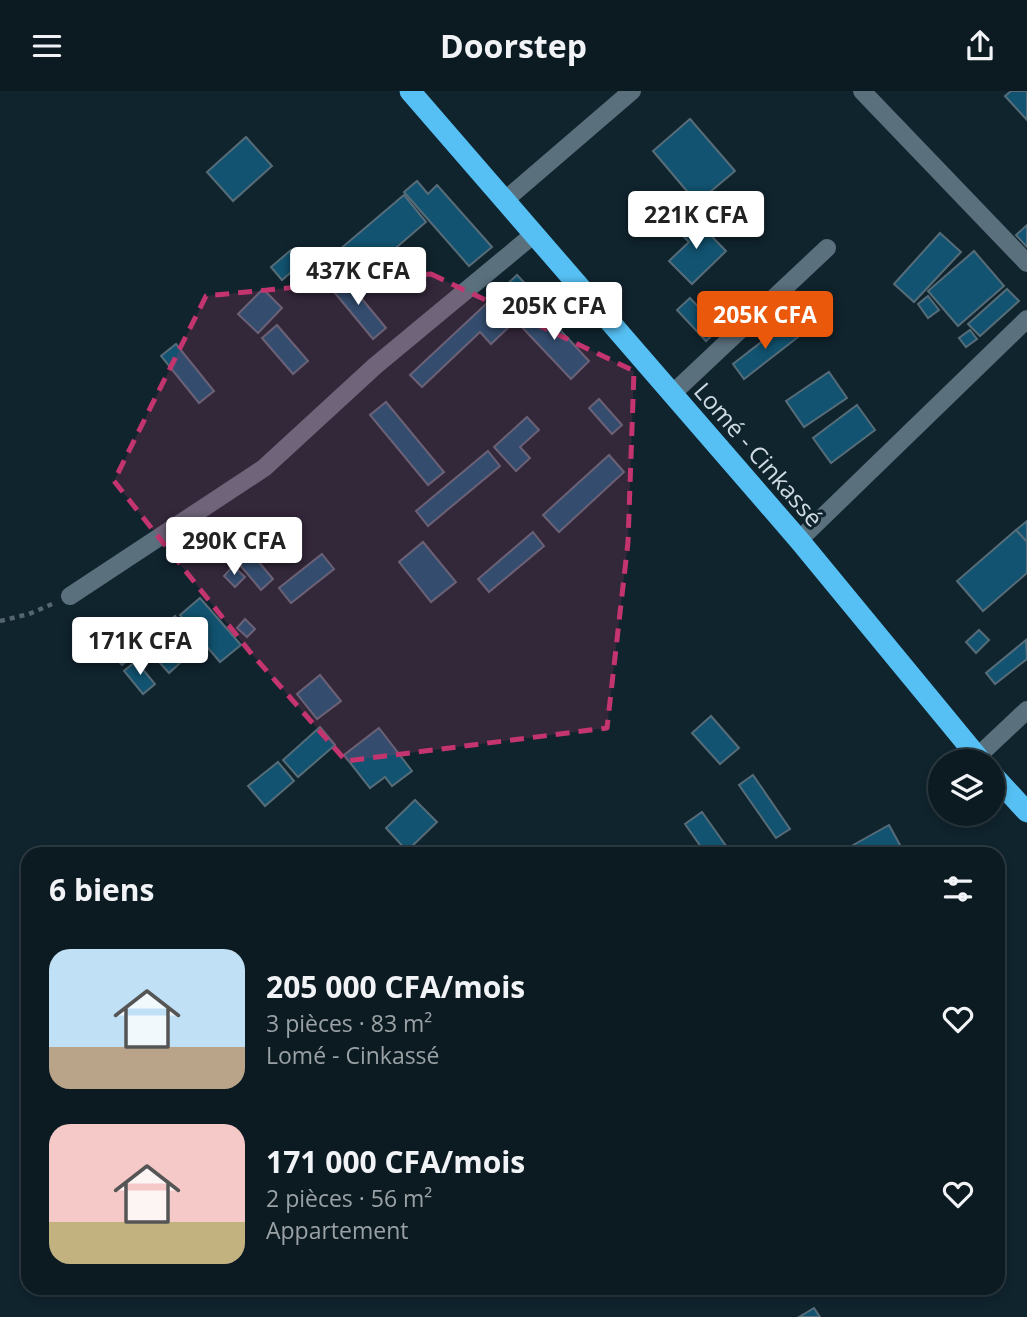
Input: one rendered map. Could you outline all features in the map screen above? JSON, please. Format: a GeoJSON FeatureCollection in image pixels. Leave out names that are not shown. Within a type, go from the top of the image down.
{"type":"FeatureCollection","features":[{"type":"Feature","properties":{"kind":"highway","name":"Lomé - Cinkassé"},"geometry":{"type":"LineString","coordinates":[[410,91],[799,540],[971,749]]}},
{"type":"Feature","properties":{"kind":"highway"},"geometry":{"type":"LineString","coordinates":[[1005,788],[1027,812]]}},
{"type":"Feature","properties":{"kind":"street"},"geometry":{"type":"LineString","coordinates":[[504,201],[632,91]]}},
{"type":"Feature","properties":{"kind":"street"},"geometry":{"type":"LineString","coordinates":[[862,91],[1027,263]]}},
{"type":"Feature","properties":{"kind":"street"},"geometry":{"type":"LineString","coordinates":[[70,596],[264,468],[375,366],[533,235]]}},
{"type":"Feature","properties":{"kind":"street"},"geometry":{"type":"LineString","coordinates":[[672,394],[827,248]]}},
{"type":"Feature","properties":{"kind":"street"},"geometry":{"type":"LineString","coordinates":[[799,540],[1027,319]]}},
{"type":"Feature","properties":{"kind":"street"},"geometry":{"type":"LineString","coordinates":[[989,749],[1027,710]]}},
{"type":"Feature","properties":{"kind":"path"},"geometry":{"type":"LineString","coordinates":[[0,621],[29,614],[70,596]]}},
{"type":"Feature","properties":{"kind":"highlighted area"},"geometry":{"type":"Polygon","coordinates":[[[431,274],[634,371],[628,542],[607,728],[346,761],[250,652],[114,481],[206,296],[431,274]]]}},
{"type":"Feature","properties":{"kind":"building"},"geometry":{"type":"Polygon","coordinates":[[[1011,91],[1027,91],[1027,120],[1005,96],[1011,91]]]}},
{"type":"Feature","properties":{"kind":"building"},"geometry":{"type":"Polygon","coordinates":[[[690,119],[735,171],[697,203],[653,151],[690,119]]]}},
{"type":"Feature","properties":{"kind":"building"},"geometry":{"type":"Polygon","coordinates":[[[246,137],[272,166],[233,201],[207,172],[246,137]]]}},
{"type":"Feature","properties":{"kind":"building"},"geometry":{"type":"Polygon","coordinates":[[[417,181],[428,194],[437,185],[492,247],[469,266],[404,192],[417,181]]]}},
{"type":"Feature","properties":{"kind":"building"},"geometry":{"type":"Polygon","coordinates":[[[404,195],[426,222],[362,277],[339,250],[404,195]]]}},
{"type":"Feature","properties":{"kind":"building"},"geometry":{"type":"Polygon","coordinates":[[[691,215],[726,251],[692,284],[669,261],[689,242],[676,229],[691,215]]]}},
{"type":"Feature","properties":{"kind":"building"},"geometry":{"type":"Polygon","coordinates":[[[1027,225],[1027,247],[1016,235],[1027,225]]]}},
{"type":"Feature","properties":{"kind":"building"},"geometry":{"type":"Polygon","coordinates":[[[940,233],[961,252],[914,302],[894,284],[940,233]]]}},
{"type":"Feature","properties":{"kind":"building"},"geometry":{"type":"Polygon","coordinates":[[[291,250],[302,263],[282,280],[271,267],[291,250]]]}},
{"type":"Feature","properties":{"kind":"building"},"geometry":{"type":"Polygon","coordinates":[[[974,251],[1004,286],[958,326],[928,291],[974,251]]]}},
{"type":"Feature","properties":{"kind":"building"},"geometry":{"type":"Polygon","coordinates":[[[517,275],[539,298],[491,344],[480,332],[422,387],[410,375],[517,275]]]}},
{"type":"Feature","properties":{"kind":"building"},"geometry":{"type":"Polygon","coordinates":[[[343,276],[386,328],[373,339],[330,287],[343,276]]]}},
{"type":"Feature","properties":{"kind":"building"},"geometry":{"type":"Polygon","coordinates":[[[263,289],[282,308],[258,333],[238,314],[263,289]]]}},
{"type":"Feature","properties":{"kind":"building"},"geometry":{"type":"Polygon","coordinates":[[[1007,289],[1019,301],[980,336],[968,324],[1007,289]]]}},
{"type":"Feature","properties":{"kind":"building"},"geometry":{"type":"Polygon","coordinates":[[[928,296],[939,310],[928,318],[918,304],[928,296]]]}},
{"type":"Feature","properties":{"kind":"building"},"geometry":{"type":"Polygon","coordinates":[[[690,298],[719,329],[706,341],[677,310],[690,298]]]}},
{"type":"Feature","properties":{"kind":"building"},"geometry":{"type":"Polygon","coordinates":[[[537,305],[589,361],[571,379],[518,323],[537,305]]]}},
{"type":"Feature","properties":{"kind":"building"},"geometry":{"type":"Polygon","coordinates":[[[787,322],[798,337],[744,379],[733,364],[787,322]]]}},
{"type":"Feature","properties":{"kind":"building"},"geometry":{"type":"Polygon","coordinates":[[[277,325],[308,361],[293,374],[262,338],[277,325]]]}},
{"type":"Feature","properties":{"kind":"building"},"geometry":{"type":"Polygon","coordinates":[[[970,330],[977,339],[966,347],[959,338],[970,330]]]}},
{"type":"Feature","properties":{"kind":"building"},"geometry":{"type":"Polygon","coordinates":[[[176,344],[214,391],[199,403],[161,356],[176,344]]]}},
{"type":"Feature","properties":{"kind":"building"},"geometry":{"type":"Polygon","coordinates":[[[829,372],[847,398],[804,427],[786,401],[829,372]]]}},
{"type":"Feature","properties":{"kind":"building"},"geometry":{"type":"Polygon","coordinates":[[[599,399],[622,425],[612,434],[589,408],[599,399]]]}},
{"type":"Feature","properties":{"kind":"building"},"geometry":{"type":"Polygon","coordinates":[[[386,402],[444,472],[428,485],[370,415],[386,402]]]}},
{"type":"Feature","properties":{"kind":"building"},"geometry":{"type":"Polygon","coordinates":[[[857,405],[875,430],[831,463],[813,438],[857,405]]]}},
{"type":"Feature","properties":{"kind":"building"},"geometry":{"type":"Polygon","coordinates":[[[527,417],[539,430],[520,447],[530,458],[516,471],[494,447],[527,417]]]}},
{"type":"Feature","properties":{"kind":"building"},"geometry":{"type":"Polygon","coordinates":[[[488,451],[500,466],[428,526],[416,511],[488,451]]]}},
{"type":"Feature","properties":{"kind":"building"},"geometry":{"type":"Polygon","coordinates":[[[609,455],[624,472],[559,532],[543,515],[609,455]]]}},
{"type":"Feature","properties":{"kind":"building"},"geometry":{"type":"Polygon","coordinates":[[[1027,521],[1027,542],[1016,530],[1027,521]]]}},
{"type":"Feature","properties":{"kind":"building"},"geometry":{"type":"Polygon","coordinates":[[[1016,530],[1027,542],[1027,573],[983,611],[957,581],[1016,530]]]}},
{"type":"Feature","properties":{"kind":"building"},"geometry":{"type":"Polygon","coordinates":[[[533,532],[544,546],[489,592],[478,579],[533,532]]]}},
{"type":"Feature","properties":{"kind":"building"},"geometry":{"type":"Polygon","coordinates":[[[423,542],[456,582],[431,602],[399,562],[423,542]]]}},
{"type":"Feature","properties":{"kind":"building"},"geometry":{"type":"Polygon","coordinates":[[[252,554],[273,579],[261,590],[240,565],[252,554]]]}},
{"type":"Feature","properties":{"kind":"building"},"geometry":{"type":"Polygon","coordinates":[[[322,554],[334,569],[291,603],[279,588],[322,554]]]}},
{"type":"Feature","properties":{"kind":"building"},"geometry":{"type":"Polygon","coordinates":[[[233,566],[245,577],[235,587],[224,576],[233,566]]]}},
{"type":"Feature","properties":{"kind":"building"},"geometry":{"type":"Polygon","coordinates":[[[200,598],[241,645],[220,662],[180,615],[200,598]]]}},
{"type":"Feature","properties":{"kind":"building"},"geometry":{"type":"Polygon","coordinates":[[[175,616],[200,645],[169,673],[143,644],[175,616]]]}},
{"type":"Feature","properties":{"kind":"building"},"geometry":{"type":"Polygon","coordinates":[[[245,619],[255,629],[247,637],[237,628],[245,619]]]}},
{"type":"Feature","properties":{"kind":"building"},"geometry":{"type":"Polygon","coordinates":[[[105,622],[134,655],[122,665],[93,632],[105,622]]]}},
{"type":"Feature","properties":{"kind":"building"},"geometry":{"type":"Polygon","coordinates":[[[979,630],[989,640],[976,653],[966,642],[979,630]]]}},
{"type":"Feature","properties":{"kind":"building"},"geometry":{"type":"Polygon","coordinates":[[[1026,640],[1027,659],[995,684],[986,673],[1026,640]]]}},
{"type":"Feature","properties":{"kind":"building"},"geometry":{"type":"Polygon","coordinates":[[[136,661],[155,684],[143,694],[124,671],[136,661]]]}},
{"type":"Feature","properties":{"kind":"building"},"geometry":{"type":"Polygon","coordinates":[[[320,675],[341,701],[317,719],[297,694],[320,675]]]}},
{"type":"Feature","properties":{"kind":"building"},"geometry":{"type":"Polygon","coordinates":[[[711,716],[739,748],[720,764],[692,733],[711,716]]]}},
{"type":"Feature","properties":{"kind":"building"},"geometry":{"type":"Polygon","coordinates":[[[320,727],[335,745],[298,777],[283,760],[320,727]]]}},
{"type":"Feature","properties":{"kind":"building"},"geometry":{"type":"Polygon","coordinates":[[[379,728],[412,771],[392,786],[385,777],[370,788],[344,755],[379,728]]]}},
{"type":"Feature","properties":{"kind":"building"},"geometry":{"type":"Polygon","coordinates":[[[278,762],[294,781],[265,806],[248,786],[278,762]]]}},
{"type":"Feature","properties":{"kind":"building"},"geometry":{"type":"Polygon","coordinates":[[[753,775],[790,829],[776,838],[739,785],[753,775]]]}},
{"type":"Feature","properties":{"kind":"building"},"geometry":{"type":"Polygon","coordinates":[[[415,800],[437,822],[411,847],[403,847],[386,828],[415,800]]]}},
{"type":"Feature","properties":{"kind":"building"},"geometry":{"type":"Polygon","coordinates":[[[702,812],[727,847],[701,847],[685,824],[702,812]]]}},
{"type":"Feature","properties":{"kind":"building"},"geometry":{"type":"Polygon","coordinates":[[[889,825],[901,847],[850,847],[889,825]]]}},
{"type":"Feature","properties":{"kind":"building"},"geometry":{"type":"Polygon","coordinates":[[[814,1308],[820,1317],[799,1317],[814,1308]]]}}]}
